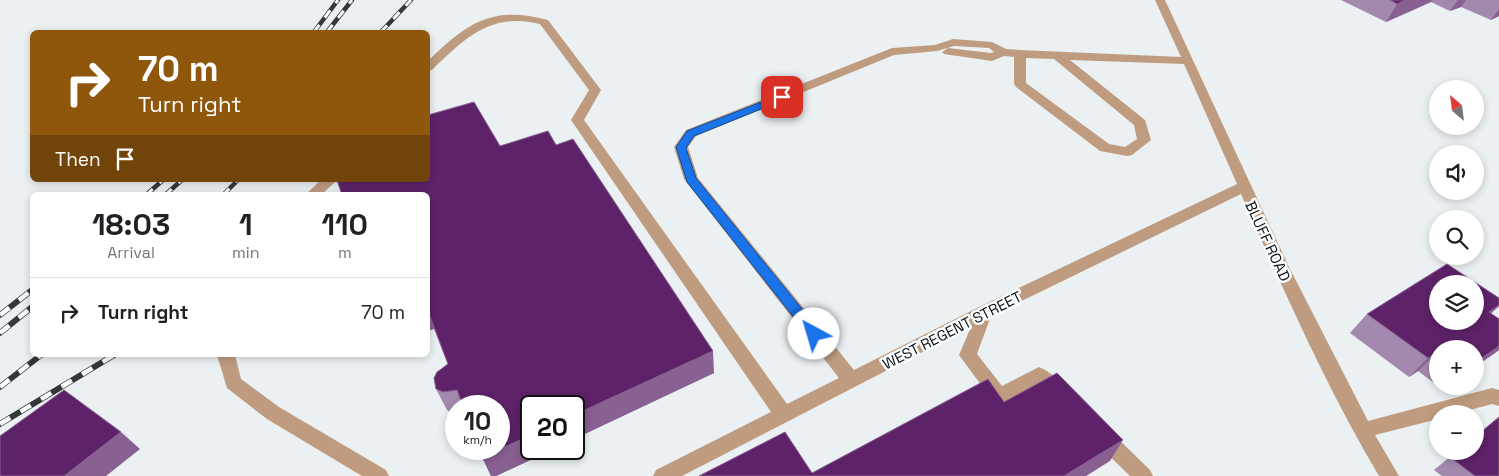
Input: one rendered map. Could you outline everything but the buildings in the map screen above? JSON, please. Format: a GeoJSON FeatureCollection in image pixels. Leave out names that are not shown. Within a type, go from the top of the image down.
{"type":"FeatureCollection","features":[{"type":"Feature","properties":{"kind":"street","name":"BLUFF ROAD"},"geometry":{"type":"LineString","coordinates":[[1160,0],[1243,187],[1299,306],[1362,431],[1389,476]]}},
{"type":"Feature","properties":{"kind":"street"},"geometry":{"type":"LineString","coordinates":[[430,65],[460,36],[486,21],[518,17],[544,22],[595,90],[577,120],[784,415]]}},
{"type":"Feature","properties":{"kind":"street"},"geometry":{"type":"LineString","coordinates":[[851,380],[691,179],[681,147],[691,134],[892,52],[938,48],[949,52],[992,57],[1003,52],[1188,62]]}},
{"type":"Feature","properties":{"kind":"street"},"geometry":{"type":"LineString","coordinates":[[1020,54],[1020,84],[1105,148],[1127,152],[1144,140],[1140,123],[1058,56]]}},
{"type":"Feature","properties":{"kind":"street"},"geometry":{"type":"LineString","coordinates":[[316,192],[328,182]]}},
{"type":"Feature","properties":{"kind":"street","name":"WEST REGENT STREET"},"geometry":{"type":"LineString","coordinates":[[663,476],[986,312],[1243,187]]}},
{"type":"Feature","properties":{"kind":"street"},"geometry":{"type":"LineString","coordinates":[[986,312],[968,355],[999,396],[1040,374],[1074,408]]}},
{"type":"Feature","properties":{"kind":"street"},"geometry":{"type":"LineString","coordinates":[[227,357],[233,382],[273,413],[379,476]]}},
{"type":"Feature","properties":{"kind":"street"},"geometry":{"type":"LineString","coordinates":[[1362,431],[1492,396],[1499,398]]}},
{"type":"Feature","properties":{"kind":"street"},"geometry":{"type":"LineString","coordinates":[[1088,421],[1143,476]]}},
{"type":"Feature","properties":{"kind":"railway"},"geometry":{"type":"LineString","coordinates":[[316,30],[338,0]]}},
{"type":"Feature","properties":{"kind":"railway"},"geometry":{"type":"LineString","coordinates":[[329,30],[352,0]]}},
{"type":"Feature","properties":{"kind":"railway"},"geometry":{"type":"LineString","coordinates":[[383,30],[411,0]]}},
{"type":"Feature","properties":{"kind":"railway"},"geometry":{"type":"LineString","coordinates":[[149,192],[161,182]]}},
{"type":"Feature","properties":{"kind":"railway"},"geometry":{"type":"LineString","coordinates":[[168,192],[180,182]]}},
{"type":"Feature","properties":{"kind":"railway"},"geometry":{"type":"LineString","coordinates":[[226,192],[236,182]]}},
{"type":"Feature","properties":{"kind":"railway"},"geometry":{"type":"LineString","coordinates":[[0,315],[30,292]]}},
{"type":"Feature","properties":{"kind":"railway"},"geometry":{"type":"LineString","coordinates":[[0,333],[30,309]]}},
{"type":"Feature","properties":{"kind":"railway"},"geometry":{"type":"LineString","coordinates":[[0,387],[38,357]]}},
{"type":"Feature","properties":{"kind":"railway"},"geometry":{"type":"LineString","coordinates":[[0,424],[111,357]]}},
{"type":"Feature","properties":{"kind":"route"},"geometry":{"type":"LineString","coordinates":[[782,97],[691,134],[681,147],[691,179],[814,334]]}}]}
